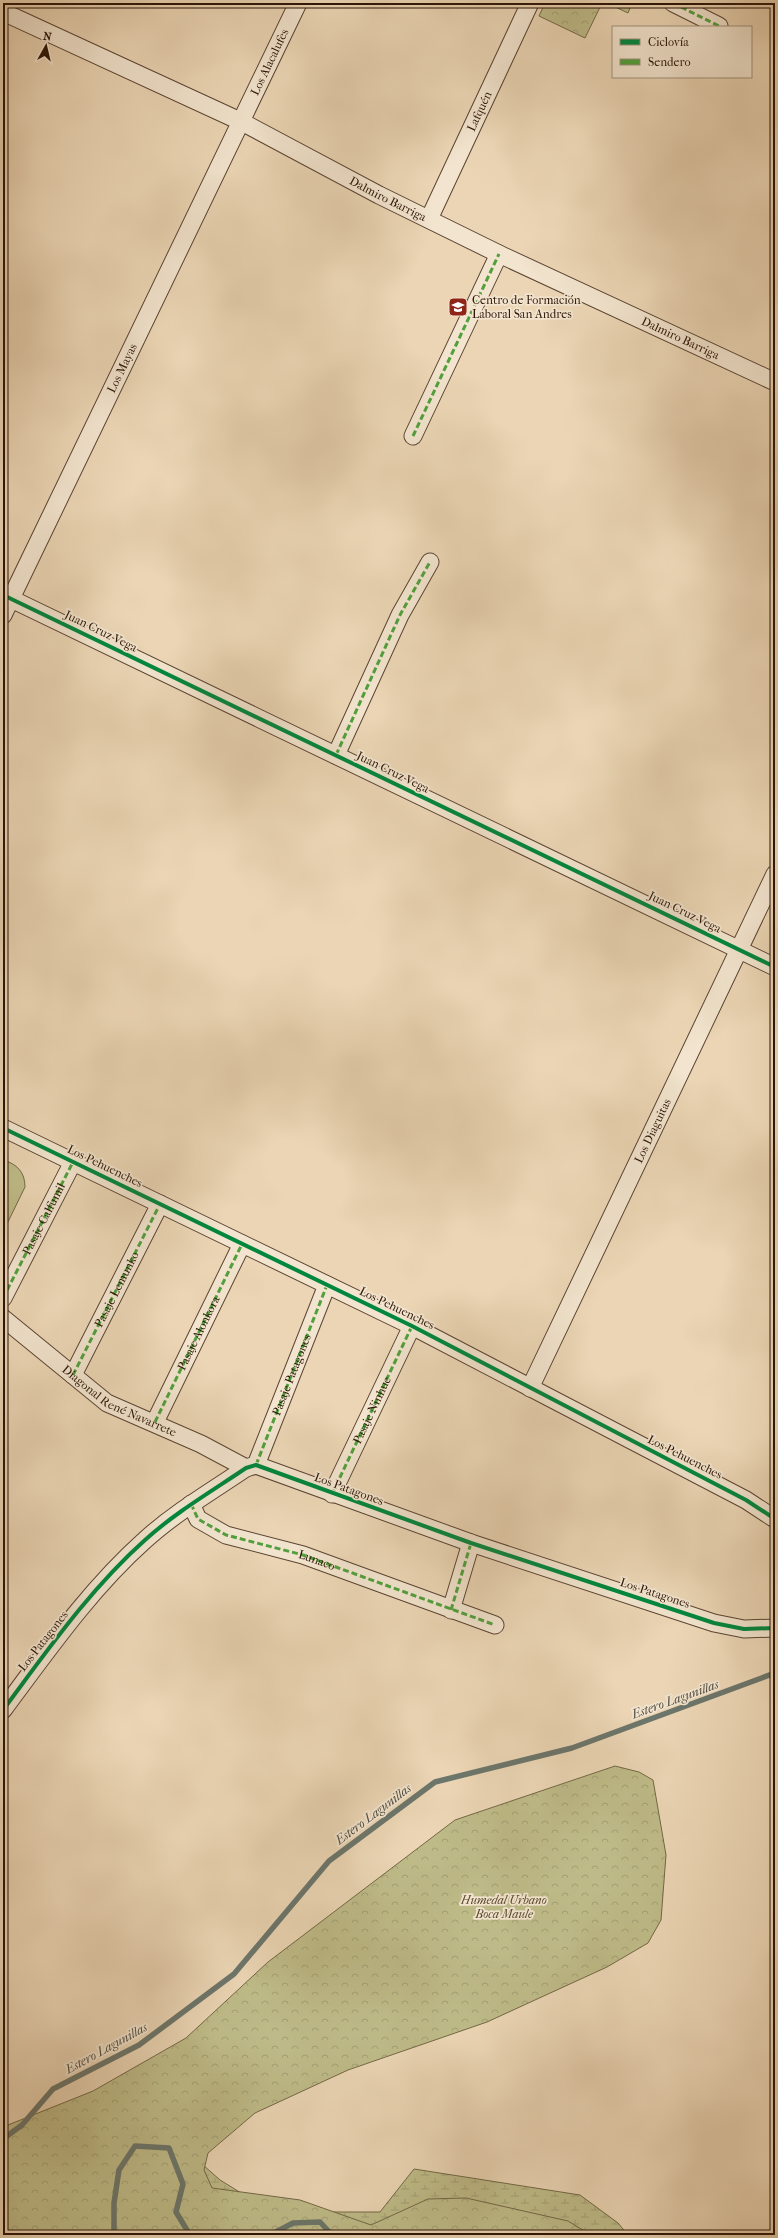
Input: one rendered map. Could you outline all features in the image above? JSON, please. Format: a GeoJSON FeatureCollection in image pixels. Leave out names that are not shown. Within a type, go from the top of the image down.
{"type":"FeatureCollection","features":[{"type":"Feature","properties":{"kind":"street","name":"Los Alacalufes"},"geometry":{"type":"LineString","coordinates":[[242,122],[298,3]]}},
{"type":"Feature","properties":{"kind":"street","name":"Lafquén"},"geometry":{"type":"LineString","coordinates":[[429,219],[530,3]]}},
{"type":"Feature","properties":{"kind":"street"},"geometry":{"type":"LineString","coordinates":[[673,3],[719,26]]}},
{"type":"Feature","properties":{"kind":"street","name":"Dalmiro Barriga"},"geometry":{"type":"LineString","coordinates":[[3,12],[242,122],[379,195],[499,254],[775,382]]}},
{"type":"Feature","properties":{"kind":"street","name":"Los Mayas"},"geometry":{"type":"LineString","coordinates":[[3,615],[7,596],[242,122]]}},
{"type":"Feature","properties":{"kind":"street"},"geometry":{"type":"LineString","coordinates":[[412,436],[499,254]]}},
{"type":"Feature","properties":{"kind":"street"},"geometry":{"type":"LineString","coordinates":[[336,755],[400,614],[430,562]]}},
{"type":"Feature","properties":{"kind":"street","name":"Juan Cruz Vega"},"geometry":{"type":"LineString","coordinates":[[7,596],[775,967]]}},
{"type":"Feature","properties":{"kind":"street","name":"Los Diaguitas"},"geometry":{"type":"LineString","coordinates":[[530,1388],[775,874]]}},
{"type":"Feature","properties":{"kind":"street","name":"Los Pehuenches"},"geometry":{"type":"LineString","coordinates":[[3,1128],[412,1326],[746,1500],[775,1519]]}},
{"type":"Feature","properties":{"kind":"street","name":"Pasaje Calfumil"},"geometry":{"type":"LineString","coordinates":[[3,1298],[73,1162]]}},
{"type":"Feature","properties":{"kind":"street","name":"Pasaje Lemunko"},"geometry":{"type":"LineString","coordinates":[[73,1375],[160,1204]]}},
{"type":"Feature","properties":{"kind":"street","name":"Pasaje Alonkora"},"geometry":{"type":"LineString","coordinates":[[155,1422],[242,1244]]}},
{"type":"Feature","properties":{"kind":"street","name":"Pasaje Patagones"},"geometry":{"type":"LineString","coordinates":[[251,1467],[327,1285]]}},
{"type":"Feature","properties":{"kind":"street","name":"Diagonal René Navarrete"},"geometry":{"type":"LineString","coordinates":[[3,1318],[107,1403],[155,1422],[251,1467]]}},
{"type":"Feature","properties":{"kind":"street","name":"Pasaje Ninhue"},"geometry":{"type":"LineString","coordinates":[[332,1494],[412,1326]]}},
{"type":"Feature","properties":{"kind":"street","name":"Los Patagones"},"geometry":{"type":"LineString","coordinates":[[3,1710],[53,1642],[116,1569],[145,1540],[191,1504],[251,1467],[471,1543],[714,1623],[744,1629],[775,1628]]}},
{"type":"Feature","properties":{"kind":"street","name":"Lunaco"},"geometry":{"type":"LineString","coordinates":[[191,1504],[198,1519],[226,1535],[303,1555],[495,1625]]}},
{"type":"Feature","properties":{"kind":"street"},"geometry":{"type":"LineString","coordinates":[[451,1610],[471,1543]]}},
{"type":"Feature","properties":{"kind":"green space"},"geometry":{"type":"Polygon","coordinates":[[[545,3],[602,3],[585,38],[539,16],[545,3]]]}},
{"type":"Feature","properties":{"kind":"green space"},"geometry":{"type":"Polygon","coordinates":[[[607,3],[632,3],[628,13],[607,3]]]}},
{"type":"Feature","properties":{"kind":"green space"},"geometry":{"type":"Polygon","coordinates":[[[3,1160],[19,1169],[24,1177],[25,1187],[3,1232],[3,1160]]]}},
{"type":"Feature","properties":{"kind":"green space","name":"Humedal Urbano Boca Maule"},"geometry":{"type":"Polygon","coordinates":[[[615,1766],[639,1772],[653,1780],[666,1855],[661,1920],[648,1943],[607,1967],[487,2022],[348,2070],[255,2113],[208,2153],[204,2170],[212,2188],[300,2200],[371,2225],[428,2199],[466,2198],[568,2221],[591,2235],[3,2235],[3,2127],[93,2091],[186,2038],[268,1962],[455,1820],[615,1766]]]}},
{"type":"Feature","properties":{"kind":"green space"},"geometry":{"type":"Polygon","coordinates":[[[177,2142],[220,2180],[272,2212],[380,2212],[414,2169],[580,2195],[618,2223],[628,2235],[102,2235],[177,2142]]]}},
{"type":"Feature","properties":{"kind":"waterway","name":"Estero Lagunillas"},"geometry":{"type":"LineString","coordinates":[[3,2139],[22,2125],[53,2089],[139,2045],[234,1974],[329,1861],[435,1782],[572,1748],[775,1673]]}},
{"type":"Feature","properties":{"kind":"waterway"},"geometry":{"type":"LineString","coordinates":[[114,2235],[114,2203],[119,2170],[135,2146],[169,2148],[183,2184],[176,2212],[190,2235]]}},
{"type":"Feature","properties":{"kind":"waterway"},"geometry":{"type":"LineString","coordinates":[[270,2235],[293,2223],[320,2222],[332,2235]]}},
{"type":"Feature","properties":{"kind":"marked path"},"geometry":{"type":"LineString","coordinates":[[673,3],[719,26]]}},
{"type":"Feature","properties":{"kind":"marked path"},"geometry":{"type":"LineString","coordinates":[[413,436],[499,254]]}},
{"type":"Feature","properties":{"kind":"marked path"},"geometry":{"type":"LineString","coordinates":[[336,755],[400,615],[430,562]]}},
{"type":"Feature","properties":{"kind":"marked path"},"geometry":{"type":"LineString","coordinates":[[3,1298],[73,1162]]}},
{"type":"Feature","properties":{"kind":"marked path"},"geometry":{"type":"LineString","coordinates":[[73,1375],[160,1204]]}},
{"type":"Feature","properties":{"kind":"marked path"},"geometry":{"type":"LineString","coordinates":[[155,1422],[242,1244]]}},
{"type":"Feature","properties":{"kind":"marked path"},"geometry":{"type":"LineString","coordinates":[[256,1465],[327,1285]]}},
{"type":"Feature","properties":{"kind":"marked path"},"geometry":{"type":"LineString","coordinates":[[332,1494],[412,1326]]}},
{"type":"Feature","properties":{"kind":"marked path"},"geometry":{"type":"LineString","coordinates":[[191,1504],[198,1519],[226,1535],[303,1555],[495,1625]]}},
{"type":"Feature","properties":{"kind":"marked path"},"geometry":{"type":"LineString","coordinates":[[451,1610],[471,1543]]}},
{"type":"Feature","properties":{"kind":"cycle path"},"geometry":{"type":"LineString","coordinates":[[3,595],[775,967]]}},
{"type":"Feature","properties":{"kind":"cycle path"},"geometry":{"type":"LineString","coordinates":[[3,1128],[412,1326],[746,1500],[775,1519]]}},
{"type":"Feature","properties":{"kind":"cycle path"},"geometry":{"type":"LineString","coordinates":[[3,1710],[70,1621],[125,1559],[145,1540],[182,1511],[246,1468],[256,1465],[471,1543],[714,1623],[744,1629],[775,1628]]}},
{"type":"Feature","properties":{"kind":"place","name":"Centro de Formación Laboral San Andres"},"geometry":{"type":"Point","coordinates":[458,307]}}]}
